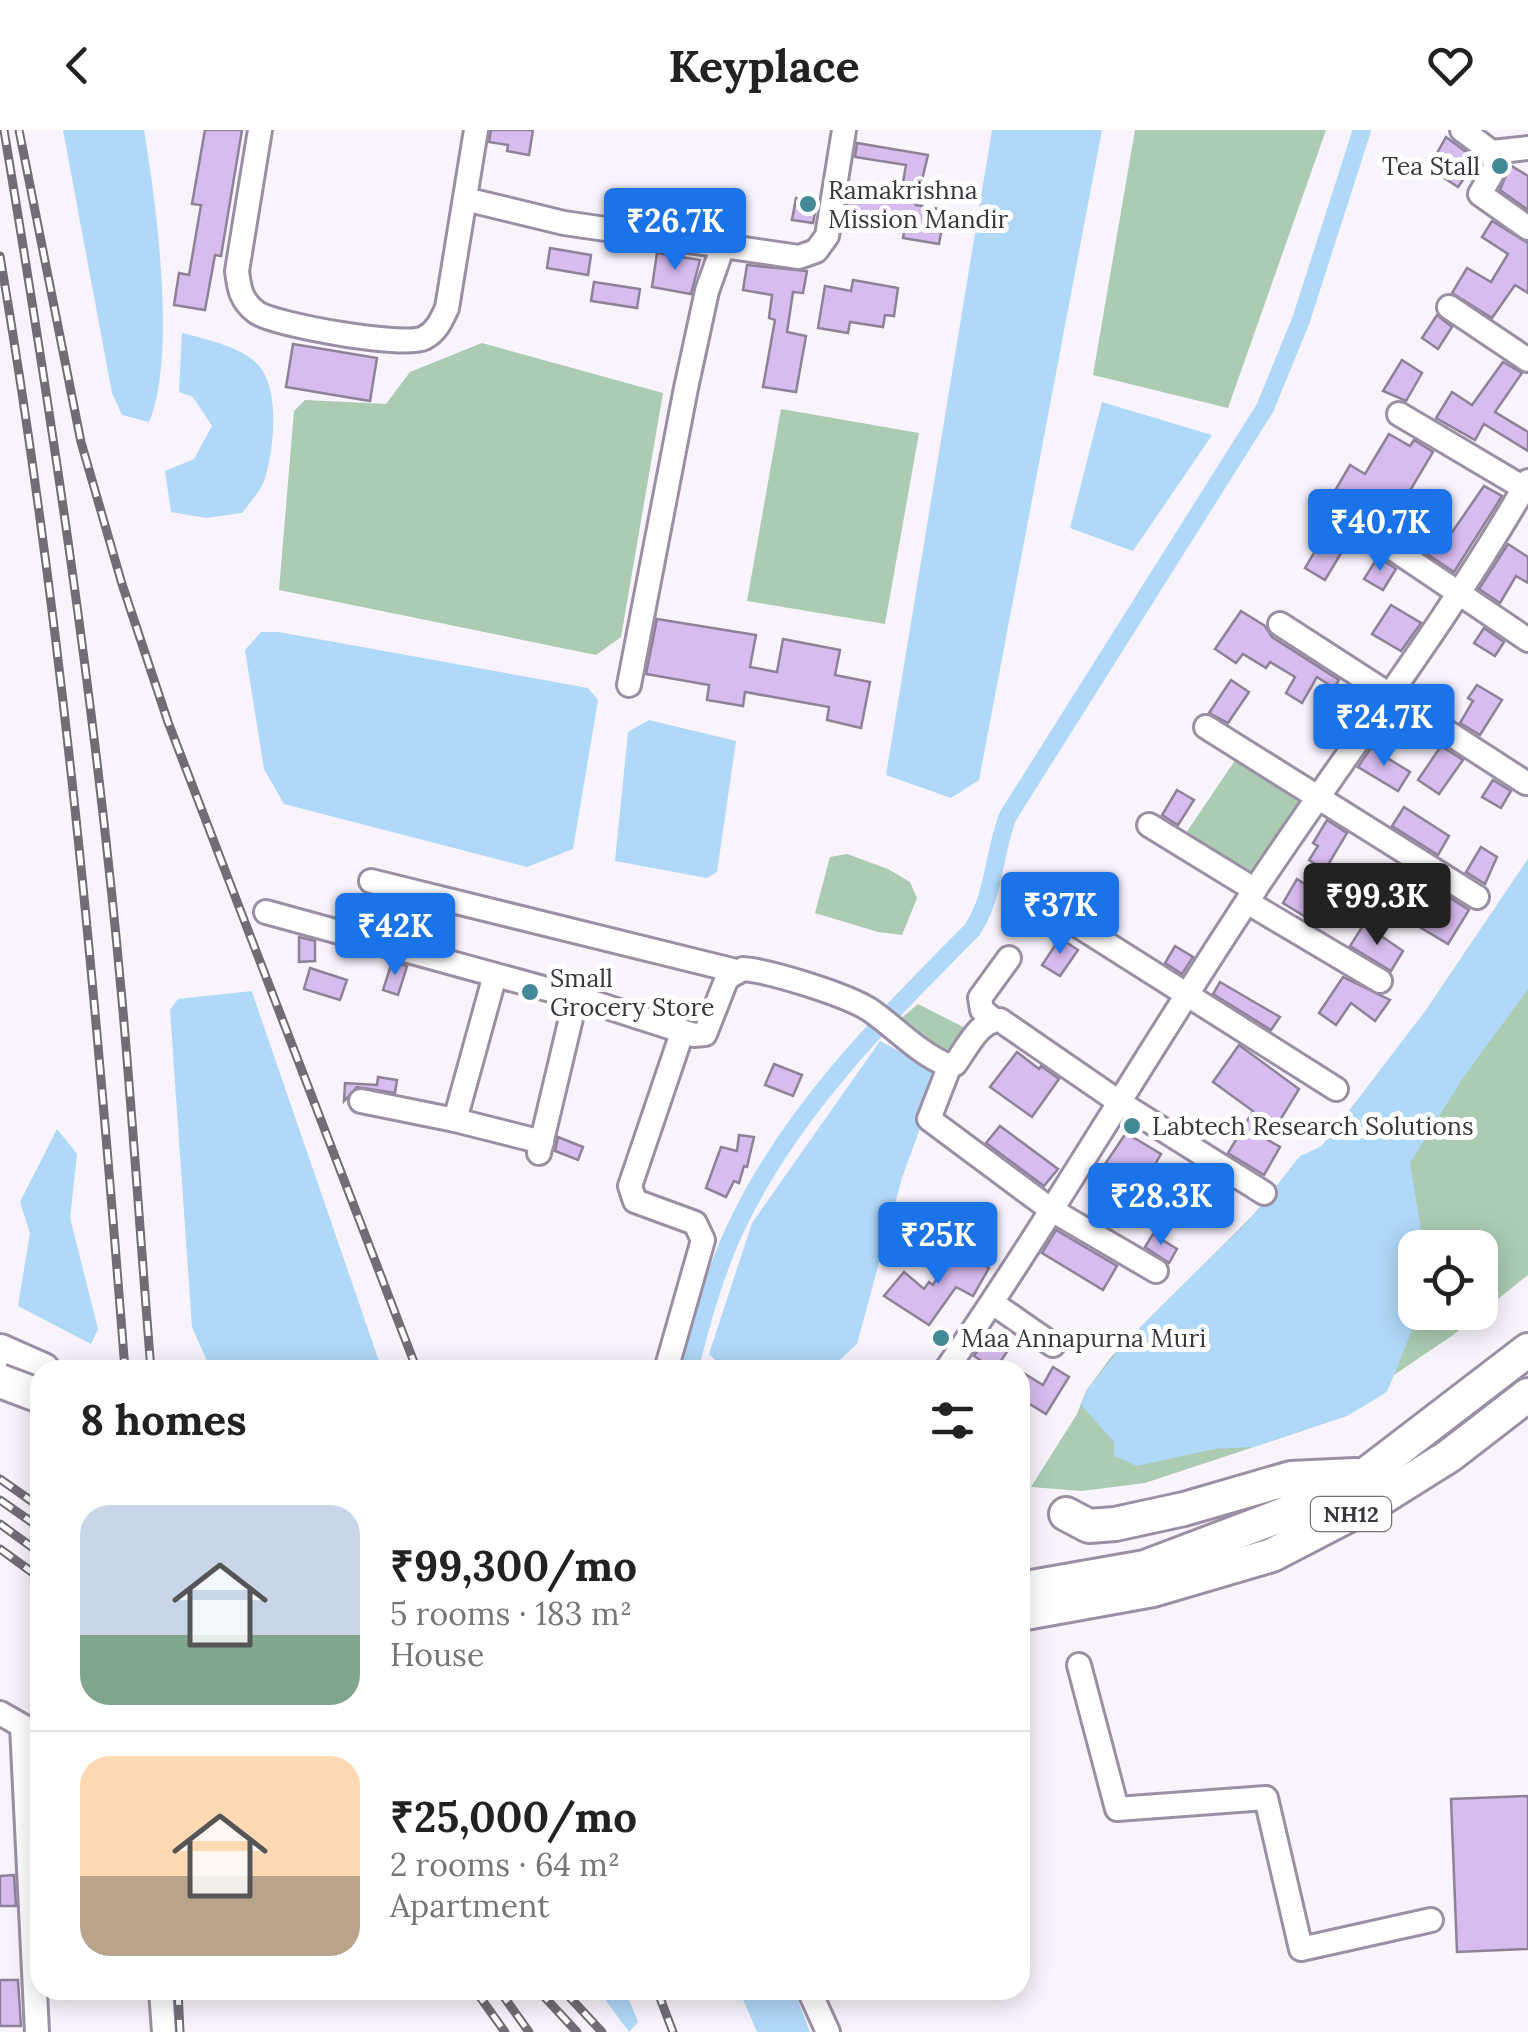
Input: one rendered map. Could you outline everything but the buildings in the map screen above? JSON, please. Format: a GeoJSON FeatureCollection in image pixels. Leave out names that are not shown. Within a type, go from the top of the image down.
{"type":"FeatureCollection","features":[{"type":"Feature","properties":{"kind":"highway","name":"NH12"},"geometry":{"type":"LineString","coordinates":[[1030,1588],[1149,1578],[1282,1515],[1365,1475],[1528,1350]]}},
{"type":"Feature","properties":{"kind":"highway"},"geometry":{"type":"LineString","coordinates":[[0,1351],[30,1364]]}},
{"type":"Feature","properties":{"kind":"highway"},"geometry":{"type":"LineString","coordinates":[[0,1381],[30,1393]]}},
{"type":"Feature","properties":{"kind":"highway","name":"NH12"},"geometry":{"type":"LineString","coordinates":[[1030,1611],[1149,1578],[1272,1555],[1382,1498],[1449,1456],[1528,1395]]}},
{"type":"Feature","properties":{"kind":"highway"},"geometry":{"type":"LineString","coordinates":[[1066,1514],[1089,1526],[1115,1524],[1291,1478],[1365,1475]]}},
{"type":"Feature","properties":{"kind":"street"},"geometry":{"type":"LineString","coordinates":[[260,130],[237,271],[239,291],[260,316],[402,343],[422,340],[438,327],[447,308],[476,130]]}},
{"type":"Feature","properties":{"kind":"street"},"geometry":{"type":"LineString","coordinates":[[465,199],[564,223],[800,256],[816,251],[827,236],[844,130]]}},
{"type":"Feature","properties":{"kind":"street"},"geometry":{"type":"LineString","coordinates":[[1462,130],[1492,152],[1496,168],[1480,194],[1528,228]]}},
{"type":"Feature","properties":{"kind":"street"},"geometry":{"type":"LineString","coordinates":[[1492,152],[1528,148]]}},
{"type":"Feature","properties":{"kind":"street"},"geometry":{"type":"LineString","coordinates":[[629,686],[707,291],[723,246]]}},
{"type":"Feature","properties":{"kind":"street"},"geometry":{"type":"LineString","coordinates":[[1449,307],[1528,360]]}},
{"type":"Feature","properties":{"kind":"street"},"geometry":{"type":"LineString","coordinates":[[953,1360],[994,1304],[1050,1209],[1251,896],[1431,638],[1458,590],[1524,495],[1399,414]]}},
{"type":"Feature","properties":{"kind":"street"},"geometry":{"type":"LineString","coordinates":[[1343,515],[1528,640]]}},
{"type":"Feature","properties":{"kind":"street"},"geometry":{"type":"LineString","coordinates":[[1280,624],[1526,782]]}},
{"type":"Feature","properties":{"kind":"street"},"geometry":{"type":"LineString","coordinates":[[1206,727],[1477,897]]}},
{"type":"Feature","properties":{"kind":"street"},"geometry":{"type":"LineString","coordinates":[[1149,824],[1380,982]]}},
{"type":"Feature","properties":{"kind":"street"},"geometry":{"type":"LineString","coordinates":[[370,881],[736,971],[750,969],[834,993],[872,1011],[896,1033],[950,1064],[955,1064],[984,1024],[992,1019]]}},
{"type":"Feature","properties":{"kind":"street"},"geometry":{"type":"LineString","coordinates":[[1036,900],[1336,1089]]}},
{"type":"Feature","properties":{"kind":"street"},"geometry":{"type":"LineString","coordinates":[[266,912],[700,1029]]}},
{"type":"Feature","properties":{"kind":"street"},"geometry":{"type":"LineString","coordinates":[[1009,958],[980,998],[982,1010],[992,1019],[1008,1023],[1119,1102],[1264,1193]]}},
{"type":"Feature","properties":{"kind":"street"},"geometry":{"type":"LineString","coordinates":[[669,1360],[703,1240],[695,1223],[636,1201],[630,1186],[700,1029],[726,978],[736,971]]}},
{"type":"Feature","properties":{"kind":"street"},"geometry":{"type":"LineString","coordinates":[[456,1120],[495,974]]}},
{"type":"Feature","properties":{"kind":"street"},"geometry":{"type":"LineString","coordinates":[[361,1101],[456,1120],[540,1149],[576,997]]}},
{"type":"Feature","properties":{"kind":"street"},"geometry":{"type":"LineString","coordinates":[[950,1064],[929,1119],[1050,1209],[1156,1271]]}},
{"type":"Feature","properties":{"kind":"street"},"geometry":{"type":"LineString","coordinates":[[994,1304],[1053,1344]]}},
{"type":"Feature","properties":{"kind":"street"},"geometry":{"type":"LineString","coordinates":[[0,1360],[30,1388]]}},
{"type":"Feature","properties":{"kind":"street"},"geometry":{"type":"LineString","coordinates":[[1079,1666],[1117,1809],[1266,1798],[1301,1949],[1432,1920]]}},
{"type":"Feature","properties":{"kind":"street"},"geometry":{"type":"LineString","coordinates":[[0,1713],[30,1730]]}},
{"type":"Feature","properties":{"kind":"street"},"geometry":{"type":"LineString","coordinates":[[36,2000],[37,2032]]}},
{"type":"Feature","properties":{"kind":"street"},"geometry":{"type":"LineString","coordinates":[[162,2000],[164,2032]]}},
{"type":"Feature","properties":{"kind":"street"},"geometry":{"type":"LineString","coordinates":[[814,2000],[828,2032]]}},
{"type":"Feature","properties":{"kind":"green space"},"geometry":{"type":"Polygon","coordinates":[[[1135,130],[1326,130],[1228,408],[1093,375],[1135,130]]]}},
{"type":"Feature","properties":{"kind":"green space"},"geometry":{"type":"Polygon","coordinates":[[[482,343],[663,393],[621,637],[596,655],[279,590],[294,411],[305,400],[386,404],[410,372],[482,343]]]}},
{"type":"Feature","properties":{"kind":"green space"},"geometry":{"type":"Polygon","coordinates":[[[781,409],[919,433],[885,624],[747,601],[781,409]]]}},
{"type":"Feature","properties":{"kind":"green space"},"geometry":{"type":"Polygon","coordinates":[[[1238,756],[1305,801],[1253,878],[1186,833],[1238,756]]]}},
{"type":"Feature","properties":{"kind":"green space"},"geometry":{"type":"Polygon","coordinates":[[[847,854],[910,882],[917,898],[902,935],[815,913],[830,857],[847,854]]]}},
{"type":"Feature","properties":{"kind":"green space"},"geometry":{"type":"Polygon","coordinates":[[[1528,859],[1528,1275],[1498,1299],[1498,1230],[1398,1230],[1398,1330],[1459,1330],[1453,1335],[1305,1430],[1145,1483],[1082,1491],[1031,1487],[1077,1414],[1086,1391],[1111,1357],[1321,1147],[1416,1025],[1528,859]]]}},
{"type":"Feature","properties":{"kind":"green space"},"geometry":{"type":"Polygon","coordinates":[[[918,1004],[973,1032],[950,1058],[893,1025],[918,1004]]]}},
{"type":"Feature","properties":{"kind":"water"},"geometry":{"type":"Polygon","coordinates":[[[63,130],[144,130],[158,237],[163,320],[162,359],[149,422],[122,415],[112,393],[63,130]]]}},
{"type":"Feature","properties":{"kind":"water"},"geometry":{"type":"Polygon","coordinates":[[[992,130],[1102,130],[979,780],[951,798],[886,775],[992,130]]]}},
{"type":"Feature","properties":{"kind":"water"},"geometry":{"type":"Polygon","coordinates":[[[182,333],[244,354],[260,367],[266,378],[273,406],[268,469],[242,513],[206,518],[171,512],[165,471],[194,459],[212,426],[193,397],[179,392],[182,333]]]}},
{"type":"Feature","properties":{"kind":"water"},"geometry":{"type":"Polygon","coordinates":[[[1102,402],[1212,435],[1133,551],[1070,528],[1102,402]]]}},
{"type":"Feature","properties":{"kind":"water"},"geometry":{"type":"Polygon","coordinates":[[[261,632],[279,632],[588,688],[598,700],[573,849],[527,867],[284,804],[264,769],[245,650],[261,632]]]}},
{"type":"Feature","properties":{"kind":"water"},"geometry":{"type":"Polygon","coordinates":[[[649,720],[736,741],[717,872],[707,878],[615,861],[628,732],[649,720]]]}},
{"type":"Feature","properties":{"kind":"water"},"geometry":{"type":"Polygon","coordinates":[[[1528,859],[1528,989],[1463,1078],[1410,1163],[1421,1230],[1398,1230],[1398,1330],[1412,1330],[1387,1392],[1347,1416],[1254,1447],[1214,1449],[1137,1466],[1114,1456],[1114,1442],[1081,1405],[1086,1391],[1125,1342],[1250,1219],[1300,1156],[1322,1146],[1429,1006],[1528,859]]]}},
{"type":"Feature","properties":{"kind":"water"},"geometry":{"type":"Polygon","coordinates":[[[252,991],[379,1360],[207,1360],[192,1327],[170,1010],[178,999],[252,991]]]}},
{"type":"Feature","properties":{"kind":"water"},"geometry":{"type":"Polygon","coordinates":[[[880,1041],[940,1073],[902,1178],[857,1344],[840,1360],[715,1360],[709,1354],[752,1223],[880,1041]]]}},
{"type":"Feature","properties":{"kind":"water"},"geometry":{"type":"Polygon","coordinates":[[[57,1129],[77,1154],[70,1218],[98,1329],[91,1344],[18,1306],[30,1233],[20,1202],[57,1129]]]}},
{"type":"Feature","properties":{"kind":"water"},"geometry":{"type":"Polygon","coordinates":[[[605,2000],[629,2000],[638,2022],[629,2032],[605,2000]]]}},
{"type":"Feature","properties":{"kind":"water"},"geometry":{"type":"Polygon","coordinates":[[[743,2000],[798,2000],[810,2032],[757,2032],[743,2000]]]}},
{"type":"Feature","properties":{"kind":"waterway"},"geometry":{"type":"LineString","coordinates":[[692,1360],[725,1254],[763,1176],[845,1064],[972,930],[990,889],[1008,816],[1265,408],[1301,320],[1362,130]]}},
{"type":"Feature","properties":{"kind":"railway"},"geometry":{"type":"LineString","coordinates":[[4,130],[56,456],[99,782],[122,1000],[150,1360]]}},
{"type":"Feature","properties":{"kind":"railway"},"geometry":{"type":"LineString","coordinates":[[19,130],[81,442],[122,584],[168,722],[413,1360]]}},
{"type":"Feature","properties":{"kind":"railway"},"geometry":{"type":"LineString","coordinates":[[0,256],[60,672],[124,1360]]}},
{"type":"Feature","properties":{"kind":"railway"},"geometry":{"type":"LineString","coordinates":[[0,1479],[30,1500]]}},
{"type":"Feature","properties":{"kind":"railway"},"geometry":{"type":"LineString","coordinates":[[0,1500],[30,1521]]}},
{"type":"Feature","properties":{"kind":"railway"},"geometry":{"type":"LineString","coordinates":[[0,1524],[30,1546]]}},
{"type":"Feature","properties":{"kind":"railway"},"geometry":{"type":"LineString","coordinates":[[0,1549],[30,1571]]}},
{"type":"Feature","properties":{"kind":"railway"},"geometry":{"type":"LineString","coordinates":[[178,2000],[180,2032]]}},
{"type":"Feature","properties":{"kind":"railway"},"geometry":{"type":"LineString","coordinates":[[482,2000],[505,2032]]}},
{"type":"Feature","properties":{"kind":"railway"},"geometry":{"type":"LineString","coordinates":[[506,2000],[529,2032]]}},
{"type":"Feature","properties":{"kind":"railway"},"geometry":{"type":"LineString","coordinates":[[547,2000],[577,2032]]}},
{"type":"Feature","properties":{"kind":"railway"},"geometry":{"type":"LineString","coordinates":[[572,2000],[602,2032]]}},
{"type":"Feature","properties":{"kind":"railway"},"geometry":{"type":"LineString","coordinates":[[661,2000],[673,2032]]}},
{"type":"Feature","properties":{"kind":"place","name":"Tea Stall"},"geometry":{"type":"Point","coordinates":[1500,166]}},
{"type":"Feature","properties":{"kind":"place","name":"Ramakrishna Mission Mandir"},"geometry":{"type":"Point","coordinates":[808,204]}},
{"type":"Feature","properties":{"kind":"place","name":"Small Grocery Store"},"geometry":{"type":"Point","coordinates":[530,992]}},
{"type":"Feature","properties":{"kind":"place","name":"Labtech Research Solutions"},"geometry":{"type":"Point","coordinates":[1132,1126]}},
{"type":"Feature","properties":{"kind":"place","name":"Maa Annapurna Muri"},"geometry":{"type":"Point","coordinates":[941,1338]}}]}
